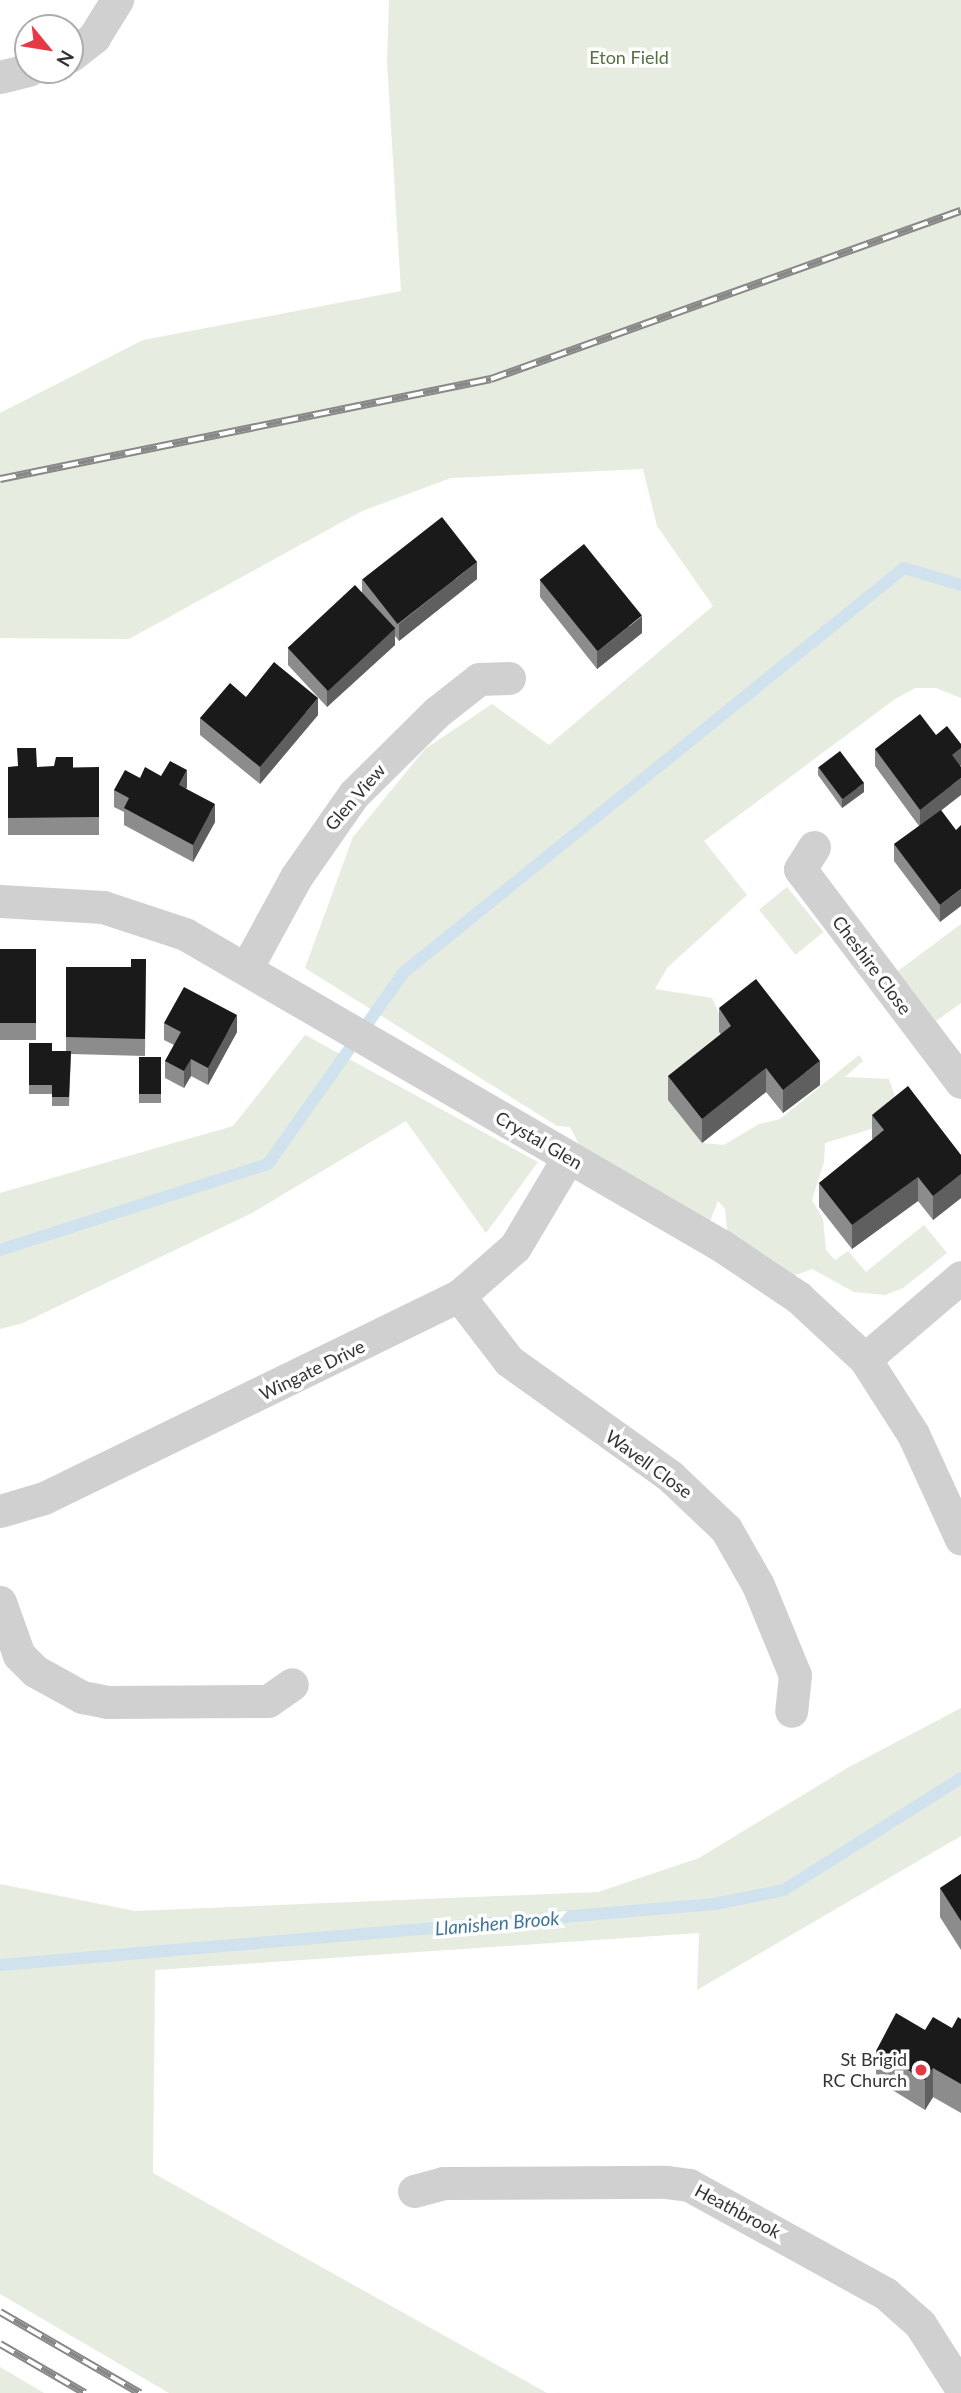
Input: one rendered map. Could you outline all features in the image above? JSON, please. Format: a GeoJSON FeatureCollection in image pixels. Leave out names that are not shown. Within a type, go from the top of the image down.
{"type":"FeatureCollection","features":[{"type":"Feature","properties":{"kind":"street"},"geometry":{"type":"LineString","coordinates":[[84,45],[94,37],[117,0]]}},
{"type":"Feature","properties":{"kind":"street","name":"Glen View"},"geometry":{"type":"LineString","coordinates":[[247,967],[296,877],[354,794],[437,712],[479,679],[509,678]]}},
{"type":"Feature","properties":{"kind":"street","name":"Cheshire Close"},"geometry":{"type":"LineString","coordinates":[[814,847],[800,869],[961,1082]]}},
{"type":"Feature","properties":{"kind":"street","name":"Crystal Glen"},"geometry":{"type":"LineString","coordinates":[[0,901],[103,907],[149,919],[247,967],[722,1246],[798,1297],[865,1359],[914,1434],[961,1539]]}},
{"type":"Feature","properties":{"kind":"street","name":"Wingate Drive"},"geometry":{"type":"LineString","coordinates":[[0,1511],[44,1498],[459,1296],[515,1247],[568,1157]]}},
{"type":"Feature","properties":{"kind":"street"},"geometry":{"type":"LineString","coordinates":[[865,1359],[961,1278]]}},
{"type":"Feature","properties":{"kind":"street","name":"Wavell Close"},"geometry":{"type":"LineString","coordinates":[[459,1296],[509,1361],[670,1476],[726,1529],[758,1585],[795,1675],[791,1711]]}},
{"type":"Feature","properties":{"kind":"street"},"geometry":{"type":"LineString","coordinates":[[0,1602],[19,1655],[51,1682],[82,1697],[107,1702],[268,1701],[292,1684]]}},
{"type":"Feature","properties":{"kind":"street","name":"Heathbrook"},"geometry":{"type":"LineString","coordinates":[[414,2191],[455,2182],[666,2182],[700,2189],[885,2292],[920,2324],[961,2388]]}},
{"type":"Feature","properties":{"kind":"green space","name":"Eton Field"},"geometry":{"type":"Polygon","coordinates":[[[389,0],[961,0],[961,698],[936,688],[915,688],[895,699],[704,841],[747,895],[667,968],[655,989],[712,998],[731,1039],[668,1099],[702,1143],[724,1145],[759,1124],[780,1119],[859,1055],[863,1061],[845,1077],[889,1079],[895,1096],[878,1127],[825,1143],[824,1162],[812,1200],[823,1219],[826,1250],[835,1260],[848,1251],[866,1272],[924,1225],[947,1253],[903,1288],[885,1295],[854,1292],[812,1269],[793,1276],[728,1239],[725,1209],[718,1201],[710,1221],[582,1150],[570,1127],[557,1126],[305,968],[353,837],[425,749],[492,704],[549,745],[713,606],[657,526],[643,469],[451,478],[362,511],[129,639],[0,638],[0,413],[143,340],[401,291],[387,62],[389,0]]]}},
{"type":"Feature","properties":{"kind":"green space"},"geometry":{"type":"Polygon","coordinates":[[[787,887],[824,932],[796,955],[759,910],[787,887]]]}},
{"type":"Feature","properties":{"kind":"green space"},"geometry":{"type":"Polygon","coordinates":[[[961,924],[961,1003],[936,1021],[898,971],[961,924]]]}},
{"type":"Feature","properties":{"kind":"green space"},"geometry":{"type":"Polygon","coordinates":[[[305,1035],[538,1162],[486,1233],[406,1121],[252,1213],[23,1323],[0,1329],[0,1193],[233,1126],[305,1035]]]}},
{"type":"Feature","properties":{"kind":"green space"},"geometry":{"type":"Polygon","coordinates":[[[961,1708],[961,1836],[697,1990],[699,1933],[155,1970],[153,2173],[547,2393],[169,2393],[0,2294],[0,1884],[135,1911],[598,1892],[699,1858],[849,1767],[961,1708]]]}},
{"type":"Feature","properties":{"kind":"green space"},"geometry":{"type":"Polygon","coordinates":[[[0,2367],[44,2393],[0,2393],[0,2367]]]}},
{"type":"Feature","properties":{"kind":"building"},"geometry":{"type":"Polygon","coordinates":[[[442,517],[477,562],[398,624],[362,579],[442,517]]]}},
{"type":"Feature","properties":{"kind":"building"},"geometry":{"type":"Polygon","coordinates":[[[584,544],[642,615],[598,651],[540,580],[584,544]]]}},
{"type":"Feature","properties":{"kind":"building"},"geometry":{"type":"Polygon","coordinates":[[[355,585],[395,628],[328,691],[288,648],[355,585]]]}},
{"type":"Feature","properties":{"kind":"building"},"geometry":{"type":"Polygon","coordinates":[[[274,662],[318,698],[260,767],[200,718],[230,683],[246,697],[274,662]]]}},
{"type":"Feature","properties":{"kind":"building"},"geometry":{"type":"Polygon","coordinates":[[[920,714],[936,735],[947,726],[961,744],[961,748],[952,755],[961,767],[961,778],[920,810],[875,749],[920,714]]]}},
{"type":"Feature","properties":{"kind":"building"},"geometry":{"type":"Polygon","coordinates":[[[17,748],[36,748],[37,767],[54,766],[56,757],[73,757],[73,768],[99,767],[99,817],[8,818],[8,767],[18,766],[17,748]]]}},
{"type":"Feature","properties":{"kind":"building"},"geometry":{"type":"Polygon","coordinates":[[[840,751],[864,783],[843,799],[818,767],[840,751]]]}},
{"type":"Feature","properties":{"kind":"building"},"geometry":{"type":"Polygon","coordinates":[[[170,761],[187,770],[179,785],[215,804],[193,845],[124,808],[129,798],[114,790],[125,770],[140,778],[145,767],[161,776],[170,761]]]}},
{"type":"Feature","properties":{"kind":"building"},"geometry":{"type":"Polygon","coordinates":[[[941,810],[956,830],[961,825],[961,889],[940,905],[894,844],[941,810]]]}},
{"type":"Feature","properties":{"kind":"building"},"geometry":{"type":"Polygon","coordinates":[[[0,949],[36,949],[36,1023],[0,1023],[0,949]]]}},
{"type":"Feature","properties":{"kind":"building"},"geometry":{"type":"Polygon","coordinates":[[[131,959],[146,959],[145,1039],[66,1037],[66,967],[131,967],[131,959]]]}},
{"type":"Feature","properties":{"kind":"building"},"geometry":{"type":"Polygon","coordinates":[[[756,979],[820,1061],[783,1090],[766,1068],[702,1119],[668,1076],[731,1026],[719,1008],[756,979]]]}},
{"type":"Feature","properties":{"kind":"building"},"geometry":{"type":"Polygon","coordinates":[[[184,987],[237,1015],[208,1068],[191,1059],[184,1071],[165,1061],[181,1032],[164,1023],[184,987]]]}},
{"type":"Feature","properties":{"kind":"building"},"geometry":{"type":"Polygon","coordinates":[[[29,1043],[52,1043],[52,1051],[71,1051],[69,1097],[52,1097],[52,1085],[29,1085],[29,1043]]]}},
{"type":"Feature","properties":{"kind":"building"},"geometry":{"type":"Polygon","coordinates":[[[139,1057],[161,1057],[161,1094],[139,1094],[139,1057]]]}},
{"type":"Feature","properties":{"kind":"building"},"geometry":{"type":"Polygon","coordinates":[[[908,1086],[961,1155],[961,1174],[933,1196],[918,1177],[852,1225],[819,1183],[884,1130],[872,1115],[908,1086]]]}},
{"type":"Feature","properties":{"kind":"building"},"geometry":{"type":"Polygon","coordinates":[[[961,1874],[961,1921],[940,1888],[961,1874]]]}},
{"type":"Feature","properties":{"kind":"building"},"geometry":{"type":"Polygon","coordinates":[[[896,2013],[925,2030],[933,2017],[952,2028],[958,2017],[961,2019],[961,2084],[933,2068],[925,2080],[876,2051],[896,2013]]]}},
{"type":"Feature","properties":{"kind":"waterway"},"geometry":{"type":"LineString","coordinates":[[0,1250],[268,1164],[403,973],[904,568],[961,585]]}},
{"type":"Feature","properties":{"kind":"waterway","name":"Llanishen Brook"},"geometry":{"type":"LineString","coordinates":[[0,1965],[714,1904],[784,1890],[961,1778]]}},
{"type":"Feature","properties":{"kind":"railway"},"geometry":{"type":"LineString","coordinates":[[0,479],[491,379],[961,211]]}},
{"type":"Feature","properties":{"kind":"railway"},"geometry":{"type":"LineString","coordinates":[[0,2312],[140,2393]]}},
{"type":"Feature","properties":{"kind":"railway"},"geometry":{"type":"LineString","coordinates":[[0,2344],[85,2393]]}},
{"type":"Feature","properties":{"kind":"place","name":"St Brigid RC Church"},"geometry":{"type":"Point","coordinates":[921,2070]}}]}
